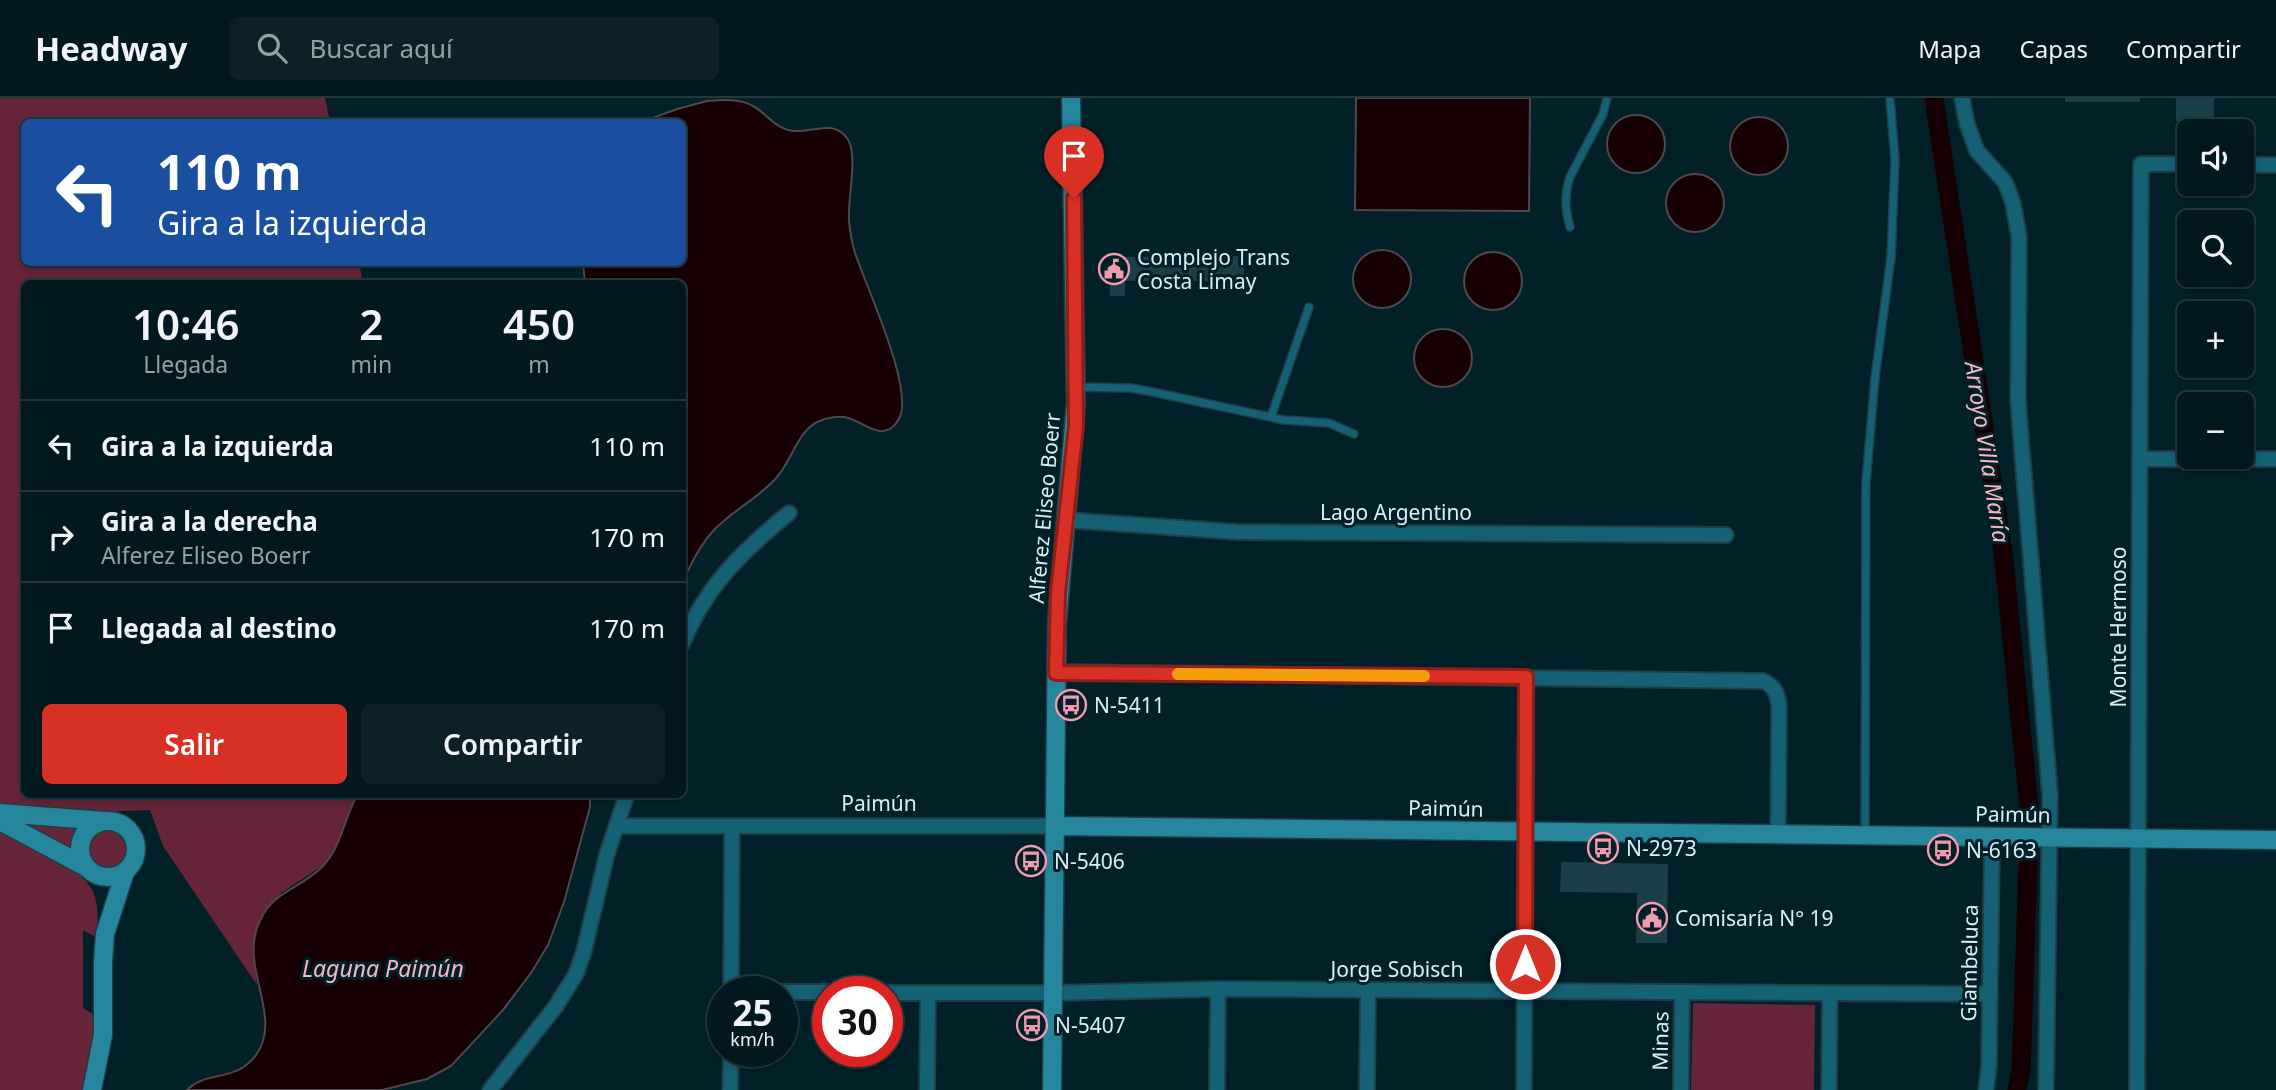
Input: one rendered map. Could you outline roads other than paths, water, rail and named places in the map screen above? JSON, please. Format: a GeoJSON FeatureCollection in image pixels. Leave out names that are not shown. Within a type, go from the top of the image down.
{"type":"FeatureCollection","features":[{"type":"Feature","properties":{"kind":"street","name":"Alferez Eliseo Boerr"},"geometry":{"type":"LineString","coordinates":[[1052,1090],[1057,607],[1075,438],[1076,387],[1071,98]]}},
{"type":"Feature","properties":{"kind":"street"},"geometry":{"type":"LineString","coordinates":[[1962,98],[1967,124],[1978,151],[2005,182],[2013,203],[2018,237],[2018,401],[2049,759],[2051,837],[2046,1090]]}},
{"type":"Feature","properties":{"kind":"street","name":"Monte Hermoso"},"geometry":{"type":"LineString","coordinates":[[2137,1090],[2141,164],[2177,164]]}},
{"type":"Feature","properties":{"kind":"street"},"geometry":{"type":"LineString","coordinates":[[2254,165],[2276,165]]}},
{"type":"Feature","properties":{"kind":"street"},"geometry":{"type":"LineString","coordinates":[[2140,459],[2276,459]]}},
{"type":"Feature","properties":{"kind":"street"},"geometry":{"type":"LineString","coordinates":[[686,637],[719,579],[751,544],[789,513]]}},
{"type":"Feature","properties":{"kind":"street","name":"Lago Argentino"},"geometry":{"type":"LineString","coordinates":[[1066,520],[1251,533],[1726,535]]}},
{"type":"Feature","properties":{"kind":"street"},"geometry":{"type":"LineString","coordinates":[[1056,673],[1763,681],[1772,685],[1779,706],[1778,834]]}},
{"type":"Feature","properties":{"kind":"street"},"geometry":{"type":"LineString","coordinates":[[1524,1090],[1526,677]]}},
{"type":"Feature","properties":{"kind":"street"},"geometry":{"type":"LineString","coordinates":[[490,1090],[570,985],[584,951],[607,854],[626,798]]}},
{"type":"Feature","properties":{"kind":"street"},"geometry":{"type":"LineString","coordinates":[[0,813],[108,821],[125,826],[135,840],[136,858],[125,872],[108,923]]}},
{"type":"Feature","properties":{"kind":"street"},"geometry":{"type":"LineString","coordinates":[[0,821],[92,872],[111,878],[125,872]]}},
{"type":"Feature","properties":{"kind":"street"},"geometry":{"type":"LineString","coordinates":[[92,1090],[103,1035],[104,948],[108,908],[80,850],[85,833],[91,827],[108,821]]}},
{"type":"Feature","properties":{"kind":"street","name":"Paimún"},"geometry":{"type":"LineString","coordinates":[[616,826],[1055,826],[2276,840]]}},
{"type":"Feature","properties":{"kind":"street"},"geometry":{"type":"LineString","coordinates":[[731,976],[732,826]]}},
{"type":"Feature","properties":{"kind":"street","name":"Giambeluca"},"geometry":{"type":"LineString","coordinates":[[1986,1090],[1989,1066],[1992,837]]}},
{"type":"Feature","properties":{"kind":"street"},"geometry":{"type":"LineString","coordinates":[[1217,1090],[1218,989]]}},
{"type":"Feature","properties":{"kind":"street","name":"Jorge Sobisch"},"geometry":{"type":"LineString","coordinates":[[903,993],[1218,989],[1990,994]]}},
{"type":"Feature","properties":{"kind":"street"},"geometry":{"type":"LineString","coordinates":[[1367,1090],[1368,990]]}},
{"type":"Feature","properties":{"kind":"street","name":"Minas"},"geometry":{"type":"LineString","coordinates":[[1681,1090],[1682,992]]}},
{"type":"Feature","properties":{"kind":"street"},"geometry":{"type":"LineString","coordinates":[[927,1090],[928,993]]}},
{"type":"Feature","properties":{"kind":"street"},"geometry":{"type":"LineString","coordinates":[[1829,1090],[1830,993]]}},
{"type":"Feature","properties":{"kind":"street"},"geometry":{"type":"LineString","coordinates":[[730,1090],[731,1067]]}},
{"type":"Feature","properties":{"kind":"lane"},"geometry":{"type":"LineString","coordinates":[[1570,227],[1565,210],[1567,187],[1607,98]]}},
{"type":"Feature","properties":{"kind":"lane"},"geometry":{"type":"LineString","coordinates":[[1865,835],[1866,482],[1875,378],[1891,257],[1895,160],[1890,98]]}},
{"type":"Feature","properties":{"kind":"lane"},"geometry":{"type":"LineString","coordinates":[[1271,417],[1309,307]]}},
{"type":"Feature","properties":{"kind":"lane"},"geometry":{"type":"LineString","coordinates":[[1076,387],[1121,387],[1148,391],[1296,422],[1329,423],[1354,433]]}},
{"type":"Feature","properties":{"kind":"water"},"geometry":{"type":"Polygon","coordinates":[[[1356,98],[1530,98],[1529,211],[1355,210],[1356,98]]]}},
{"type":"Feature","properties":{"kind":"water"},"geometry":{"type":"Polygon","coordinates":[[[707,101],[742,102],[753,106],[778,126],[788,130],[827,128],[841,132],[847,138],[852,155],[849,225],[852,241],[895,362],[902,405],[899,419],[887,430],[874,430],[841,417],[824,419],[810,427],[777,477],[711,534],[686,575],[686,280],[585,280],[583,266],[686,266],[686,119],[650,119],[707,101]]]}},
{"type":"Feature","properties":{"kind":"water"},"geometry":{"type":"Polygon","coordinates":[[[1636,115],[1652,120],[1660,128],[1665,144],[1660,160],[1652,168],[1636,173],[1620,168],[1612,160],[1607,144],[1612,128],[1620,120],[1636,115]]]}},
{"type":"Feature","properties":{"kind":"water"},"geometry":{"type":"Polygon","coordinates":[[[1759,117],[1775,122],[1783,130],[1788,146],[1783,162],[1775,170],[1759,175],[1743,170],[1735,162],[1730,146],[1735,130],[1743,122],[1759,117]]]}},
{"type":"Feature","properties":{"kind":"water"},"geometry":{"type":"Polygon","coordinates":[[[1695,174],[1711,179],[1719,187],[1724,203],[1719,219],[1711,227],[1695,232],[1679,227],[1671,219],[1666,203],[1671,187],[1679,179],[1695,174]]]}},
{"type":"Feature","properties":{"kind":"water"},"geometry":{"type":"Polygon","coordinates":[[[1382,250],[1398,255],[1406,263],[1411,279],[1406,295],[1398,303],[1382,308],[1366,303],[1358,295],[1353,279],[1358,263],[1366,255],[1382,250]]]}},
{"type":"Feature","properties":{"kind":"water"},"geometry":{"type":"Polygon","coordinates":[[[1493,252],[1509,257],[1517,265],[1522,281],[1517,297],[1509,305],[1493,310],[1477,305],[1469,297],[1464,281],[1469,265],[1477,257],[1493,252]]]}},
{"type":"Feature","properties":{"kind":"water"},"geometry":{"type":"Polygon","coordinates":[[[1443,329],[1459,334],[1467,342],[1472,358],[1467,374],[1459,382],[1443,387],[1427,382],[1419,374],[1414,358],[1419,342],[1427,334],[1443,329]]]}},
{"type":"Feature","properties":{"kind":"water","name":"Laguna Paimún"},"geometry":{"type":"Polygon","coordinates":[[[356,798],[590,798],[590,807],[564,902],[548,945],[503,1010],[451,1066],[427,1079],[382,1090],[187,1090],[203,1080],[239,1069],[256,1055],[263,1041],[265,1026],[255,963],[256,931],[268,907],[276,899],[323,866],[339,840],[356,798]]]}},
{"type":"Feature","properties":{"kind":"waterway","name":"Arroyo Villa María"},"geometry":{"type":"LineString","coordinates":[[1934,98],[2003,552],[2029,807]]}},
{"type":"Feature","properties":{"kind":"waterway","name":"Arroyo Villa María"},"geometry":{"type":"LineString","coordinates":[[2017,1090],[2021,1070],[2028,862]]}},
{"type":"Feature","properties":{"kind":"place","name":"Complejo Trans Costa Limay"},"geometry":{"type":"Point","coordinates":[1114,269]}},
{"type":"Feature","properties":{"kind":"place","name":"N-5411"},"geometry":{"type":"Point","coordinates":[1071,705]}},
{"type":"Feature","properties":{"kind":"place","name":"N-2973"},"geometry":{"type":"Point","coordinates":[1603,848]}},
{"type":"Feature","properties":{"kind":"place","name":"N-6163"},"geometry":{"type":"Point","coordinates":[1943,850]}},
{"type":"Feature","properties":{"kind":"place","name":"N-5406"},"geometry":{"type":"Point","coordinates":[1031,861]}},
{"type":"Feature","properties":{"kind":"place","name":"Comisaría N° 19"},"geometry":{"type":"Point","coordinates":[1652,918]}},
{"type":"Feature","properties":{"kind":"place","name":"N-5407"},"geometry":{"type":"Point","coordinates":[1032,1025]}}]}
